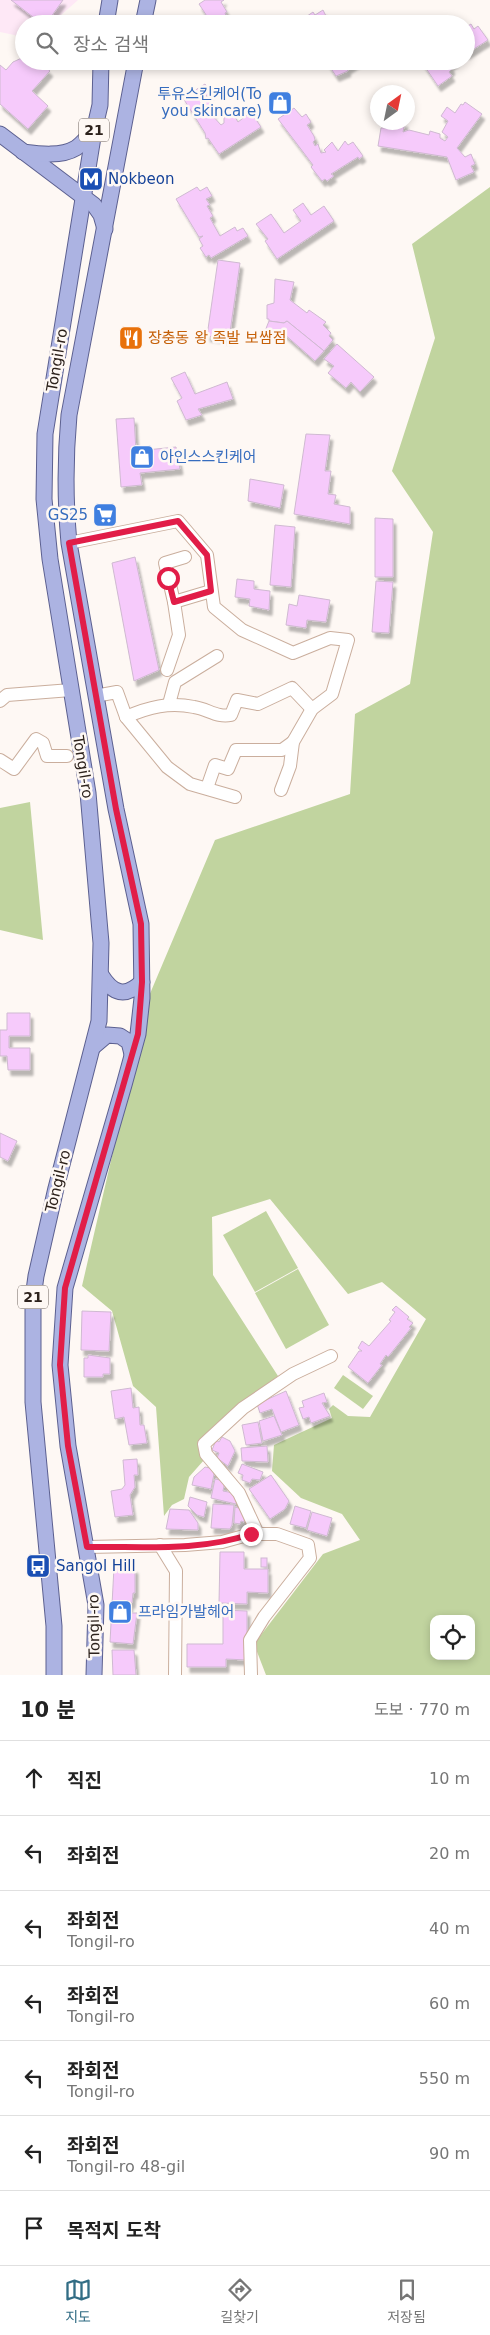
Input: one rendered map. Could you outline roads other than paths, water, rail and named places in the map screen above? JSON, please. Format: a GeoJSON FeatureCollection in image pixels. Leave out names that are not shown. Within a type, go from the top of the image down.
{"type":"FeatureCollection","features":[{"type":"Feature","properties":{"kind":"main road"},"geometry":{"type":"LineString","coordinates":[[108,15],[110,0]]}},
{"type":"Feature","properties":{"kind":"main road"},"geometry":{"type":"LineString","coordinates":[[145,15],[148,0]]}},
{"type":"Feature","properties":{"kind":"main road","name":"Tongil-ro"},"geometry":{"type":"LineString","coordinates":[[54,1675],[54,1626],[33,1402],[33,1298],[36,1276],[56,1188],[94,1046],[99,1021],[101,975],[100,915],[88,793],[47,529],[44,499],[45,434],[100,104],[101,70]]}},
{"type":"Feature","properties":{"kind":"main road","name":"Tongil-ro"},"geometry":{"type":"LineString","coordinates":[[94,1675],[96,1605],[65,1420],[60,1365],[63,1305],[65,1288],[140,1024],[142,982],[141,924],[116,809],[95,696],[69,543],[65,499],[69,415],[134,70]]}},
{"type":"Feature","properties":{"kind":"main road"},"geometry":{"type":"LineString","coordinates":[[22,152],[44,154],[65,152],[77,148],[94,131]]}},
{"type":"Feature","properties":{"kind":"main road"},"geometry":{"type":"LineString","coordinates":[[0,134],[94,205],[101,215],[105,230]]}},
{"type":"Feature","properties":{"kind":"main road"},"geometry":{"type":"LineString","coordinates":[[101,975],[107,986],[121,992],[129,992],[142,982]]}},
{"type":"Feature","properties":{"kind":"main road"},"geometry":{"type":"LineString","coordinates":[[94,1046],[107,1035],[120,1036],[129,1042],[132,1054]]}},
{"type":"Feature","properties":{"kind":"street"},"geometry":{"type":"LineString","coordinates":[[69,543],[178,521],[207,555],[214,607],[242,630],[293,653],[330,638],[348,640],[332,694],[312,709],[293,742],[290,766],[281,790]]}},
{"type":"Feature","properties":{"kind":"street"},"geometry":{"type":"LineString","coordinates":[[168,670],[179,635],[165,563],[184,557]]}},
{"type":"Feature","properties":{"kind":"street"},"geometry":{"type":"LineString","coordinates":[[174,602],[211,591]]}},
{"type":"Feature","properties":{"kind":"street"},"geometry":{"type":"LineString","coordinates":[[169,704],[175,682],[217,656]]}},
{"type":"Feature","properties":{"kind":"street"},"geometry":{"type":"LineString","coordinates":[[126,717],[149,707],[169,704],[195,707],[222,717],[231,715],[237,700],[258,704],[292,688],[312,709]]}},
{"type":"Feature","properties":{"kind":"street"},"geometry":{"type":"LineString","coordinates":[[0,701],[7,695],[71,690]]}},
{"type":"Feature","properties":{"kind":"street"},"geometry":{"type":"LineString","coordinates":[[95,696],[117,692],[126,717],[167,767],[190,784],[235,797]]}},
{"type":"Feature","properties":{"kind":"street","name":"Tongil-ro"},"geometry":{"type":"LineString","coordinates":[[0,761],[14,769],[36,738],[43,744],[47,756],[67,756]]}},
{"type":"Feature","properties":{"kind":"street"},"geometry":{"type":"LineString","coordinates":[[207,788],[215,765],[228,769],[236,750],[282,750],[293,742]]}},
{"type":"Feature","properties":{"kind":"street"},"geometry":{"type":"LineString","coordinates":[[258,1534],[239,1493],[206,1454],[204,1444],[222,1430],[243,1408],[293,1374],[331,1356]]}},
{"type":"Feature","properties":{"kind":"street"},"geometry":{"type":"LineString","coordinates":[[87,1547],[222,1542],[251,1534],[277,1534],[308,1545],[310,1558],[264,1618],[250,1640],[251,1675]]}},
{"type":"Feature","properties":{"kind":"street"},"geometry":{"type":"LineString","coordinates":[[160,1545],[176,1571],[175,1675]]}},
{"type":"Feature","properties":{"kind":"place","name":"투유스킨케어(To you skincare)"},"geometry":{"type":"Point","coordinates":[280,103]}},
{"type":"Feature","properties":{"kind":"place","name":"Nokbeon"},"geometry":{"type":"Point","coordinates":[91,179]}},
{"type":"Feature","properties":{"kind":"place","name":"장충동 왕 족발 보쌈점"},"geometry":{"type":"Point","coordinates":[131,338]}},
{"type":"Feature","properties":{"kind":"place","name":"아인스스킨케어"},"geometry":{"type":"Point","coordinates":[142,457]}},
{"type":"Feature","properties":{"kind":"place","name":"GS25"},"geometry":{"type":"Point","coordinates":[105,515]}},
{"type":"Feature","properties":{"kind":"place","name":"Sangol Hill"},"geometry":{"type":"Point","coordinates":[38,1566]}},
{"type":"Feature","properties":{"kind":"place","name":"프라임가발헤어"},"geometry":{"type":"Point","coordinates":[120,1612]}}]}
